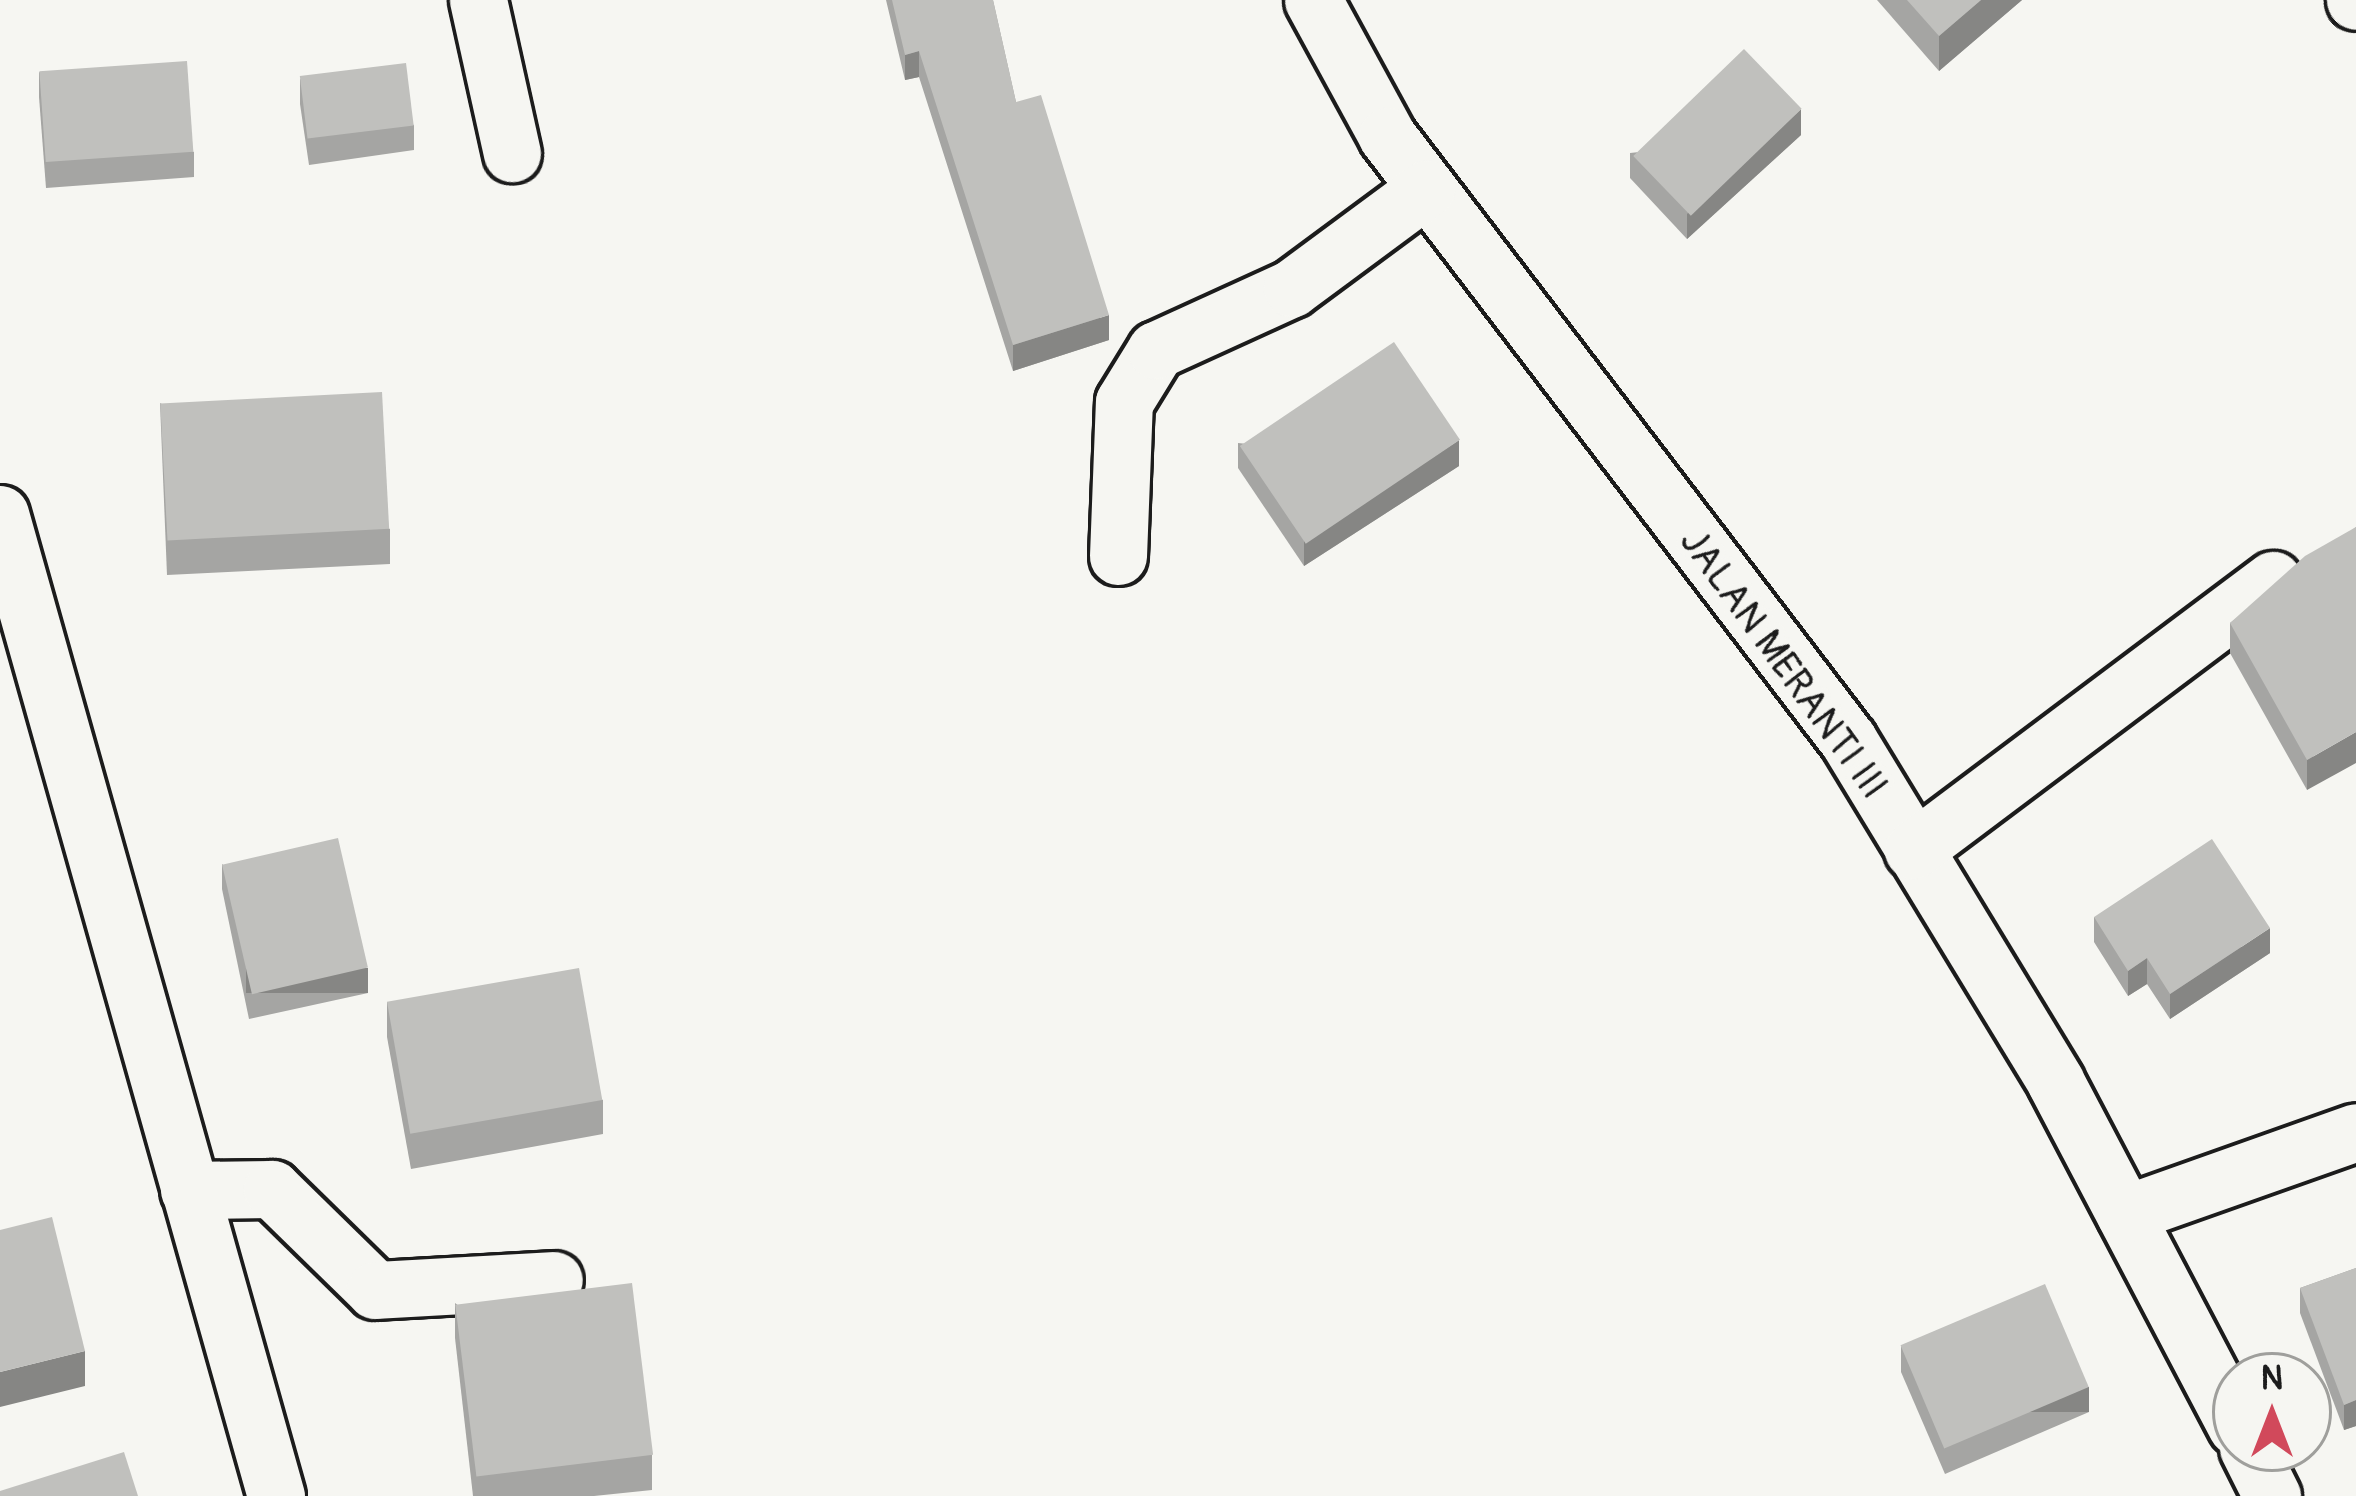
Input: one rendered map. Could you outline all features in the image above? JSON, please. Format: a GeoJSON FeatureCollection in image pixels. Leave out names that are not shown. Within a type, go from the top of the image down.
{"type":"FeatureCollection","features":[{"type":"Feature","properties":{"kind":"street"},"geometry":{"type":"LineString","coordinates":[[478,0],[512,153]]}},
{"type":"Feature","properties":{"kind":"street","name":"JALAN MERANTI III"},"geometry":{"type":"LineString","coordinates":[[1313,0],[1426,189],[1848,740],[2125,1214],[2212,1380]]}},
{"type":"Feature","properties":{"kind":"street"},"geometry":{"type":"LineString","coordinates":[[1118,556],[1124,402],[1156,350],[1292,288],[1426,189]]}},
{"type":"Feature","properties":{"kind":"street"},"geometry":{"type":"LineString","coordinates":[[0,514],[276,1496]]}},
{"type":"Feature","properties":{"kind":"street"},"geometry":{"type":"LineString","coordinates":[[1913,850],[2273,580]]}},
{"type":"Feature","properties":{"kind":"street"},"geometry":{"type":"LineString","coordinates":[[2125,1214],[2356,1132]]}},
{"type":"Feature","properties":{"kind":"street"},"geometry":{"type":"LineString","coordinates":[[189,1190],[272,1189],[375,1290],[554,1280]]}},
{"type":"Feature","properties":{"kind":"building"},"geometry":{"type":"Polygon","coordinates":[[[892,0],[993,0],[1016,102],[1041,95],[1109,315],[1013,345],[919,51],[905,55],[892,0]]]}},
{"type":"Feature","properties":{"kind":"building"},"geometry":{"type":"Polygon","coordinates":[[[1907,0],[1981,0],[1939,36],[1907,0]]]}},
{"type":"Feature","properties":{"kind":"building"},"geometry":{"type":"Polygon","coordinates":[[[1744,49],[1802,109],[1691,216],[1633,156],[1744,49]]]}},
{"type":"Feature","properties":{"kind":"building"},"geometry":{"type":"Polygon","coordinates":[[[187,61],[193,152],[46,162],[39,71],[187,61]]]}},
{"type":"Feature","properties":{"kind":"building"},"geometry":{"type":"Polygon","coordinates":[[[406,63],[414,126],[307,139],[300,76],[406,63]]]}},
{"type":"Feature","properties":{"kind":"building"},"geometry":{"type":"Polygon","coordinates":[[[1394,342],[1460,440],[1306,544],[1240,446],[1394,342]]]}},
{"type":"Feature","properties":{"kind":"building"},"geometry":{"type":"Polygon","coordinates":[[[382,392],[389,529],[167,540],[160,404],[382,392]]]}},
{"type":"Feature","properties":{"kind":"building"},"geometry":{"type":"Polygon","coordinates":[[[2356,527],[2356,732],[2307,760],[2230,623],[2305,556],[2356,527]]]}},
{"type":"Feature","properties":{"kind":"building"},"geometry":{"type":"Polygon","coordinates":[[[338,838],[368,968],[252,994],[222,865],[338,838]]]}},
{"type":"Feature","properties":{"kind":"building"},"geometry":{"type":"Polygon","coordinates":[[[2212,839],[2270,928],[2170,994],[2147,958],[2128,971],[2094,917],[2212,839]]]}},
{"type":"Feature","properties":{"kind":"building"},"geometry":{"type":"Polygon","coordinates":[[[579,968],[602,1100],[410,1134],[387,1002],[579,968]]]}},
{"type":"Feature","properties":{"kind":"building"},"geometry":{"type":"Polygon","coordinates":[[[52,1217],[85,1351],[0,1372],[0,1230],[52,1217]]]}},
{"type":"Feature","properties":{"kind":"building"},"geometry":{"type":"Polygon","coordinates":[[[2356,1268],[2356,1400],[2344,1405],[2332,1373],[2332,1352],[2324,1352],[2300,1288],[2356,1268]]]}},
{"type":"Feature","properties":{"kind":"building"},"geometry":{"type":"Polygon","coordinates":[[[632,1283],[653,1455],[476,1476],[455,1305],[632,1283]]]}},
{"type":"Feature","properties":{"kind":"building"},"geometry":{"type":"Polygon","coordinates":[[[2045,1284],[2089,1387],[1944,1448],[1900,1345],[2045,1284]]]}},
{"type":"Feature","properties":{"kind":"building"},"geometry":{"type":"Polygon","coordinates":[[[124,1452],[138,1496],[0,1496],[0,1491],[124,1452]]]}}]}
